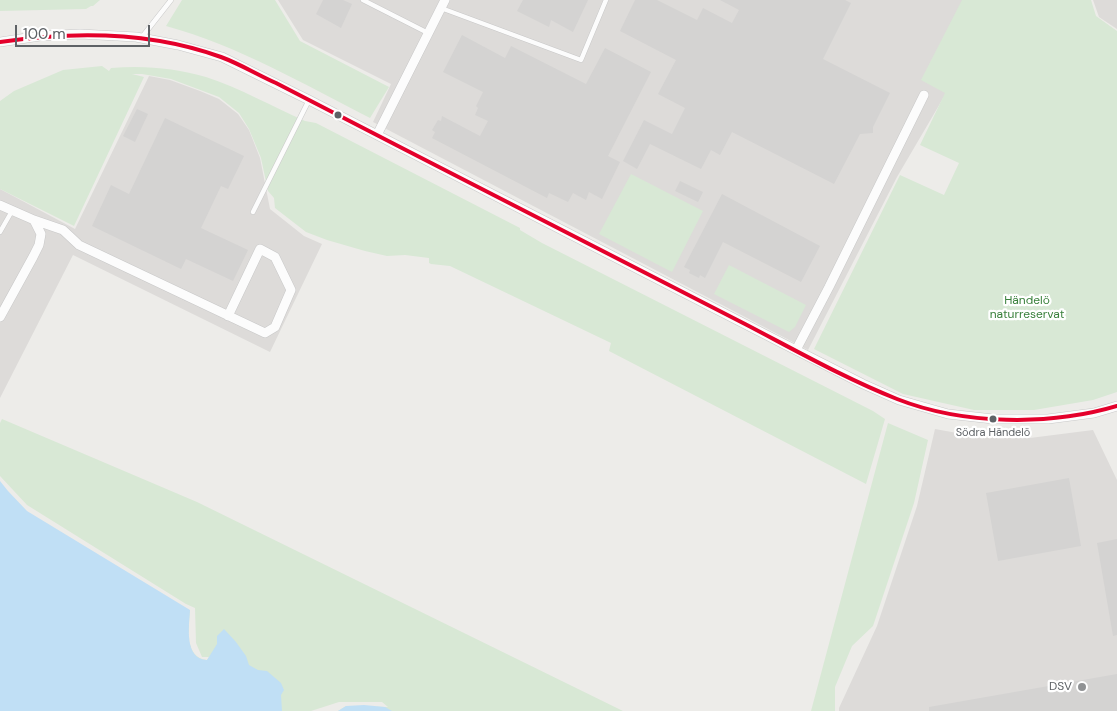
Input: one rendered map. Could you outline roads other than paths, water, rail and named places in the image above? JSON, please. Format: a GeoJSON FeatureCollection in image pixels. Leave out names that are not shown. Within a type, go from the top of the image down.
{"type":"FeatureCollection","features":[{"type":"Feature","properties":{"kind":"street"},"geometry":{"type":"LineString","coordinates":[[377,135],[443,4]]}},
{"type":"Feature","properties":{"kind":"street"},"geometry":{"type":"LineString","coordinates":[[0,42],[40,36],[80,34],[141,38],[178,45],[222,57],[863,384],[899,400],[948,414],[993,419],[1048,419],[1094,413],[1117,406]]}},
{"type":"Feature","properties":{"kind":"street"},"geometry":{"type":"LineString","coordinates":[[796,350],[924,95]]}},
{"type":"Feature","properties":{"kind":"street"},"geometry":{"type":"LineString","coordinates":[[0,205],[63,230],[79,245],[228,316],[265,333],[275,327],[291,290],[275,257],[260,249],[228,316]]}},
{"type":"Feature","properties":{"kind":"street"},"geometry":{"type":"LineString","coordinates":[[0,317],[39,245],[41,234],[34,220]]}},
{"type":"Feature","properties":{"kind":"lane"},"geometry":{"type":"LineString","coordinates":[[141,38],[170,0]]}},
{"type":"Feature","properties":{"kind":"lane"},"geometry":{"type":"LineString","coordinates":[[364,0],[428,33]]}},
{"type":"Feature","properties":{"kind":"lane"},"geometry":{"type":"LineString","coordinates":[[443,4],[581,60],[606,0]]}},
{"type":"Feature","properties":{"kind":"lane"},"geometry":{"type":"LineString","coordinates":[[253,212],[309,100]]}},
{"type":"Feature","properties":{"kind":"lane"},"geometry":{"type":"LineString","coordinates":[[0,232],[12,210]]}},
{"type":"Feature","properties":{"kind":"water"},"geometry":{"type":"Polygon","coordinates":[[[0,481],[27,511],[190,610],[189,641],[194,654],[200,658],[207,660],[217,644],[217,636],[224,629],[246,656],[249,665],[258,670],[267,671],[281,683],[284,690],[281,695],[282,711],[0,711],[0,481]]]}},
{"type":"Feature","properties":{"kind":"water"},"geometry":{"type":"Polygon","coordinates":[[[346,706],[385,707],[392,711],[338,711],[346,706]]]}},
{"type":"Feature","properties":{"kind":"place","name":"Södra Händelö"},"geometry":{"type":"Point","coordinates":[993,419]}},
{"type":"Feature","properties":{"kind":"place","name":"DSV"},"geometry":{"type":"Point","coordinates":[1082,687]}},
{"type":"Feature","properties":{"kind":"park label","name":"Händelö naturreservat"},"geometry":{"type":"Point","coordinates":[1027,308]}}]}
